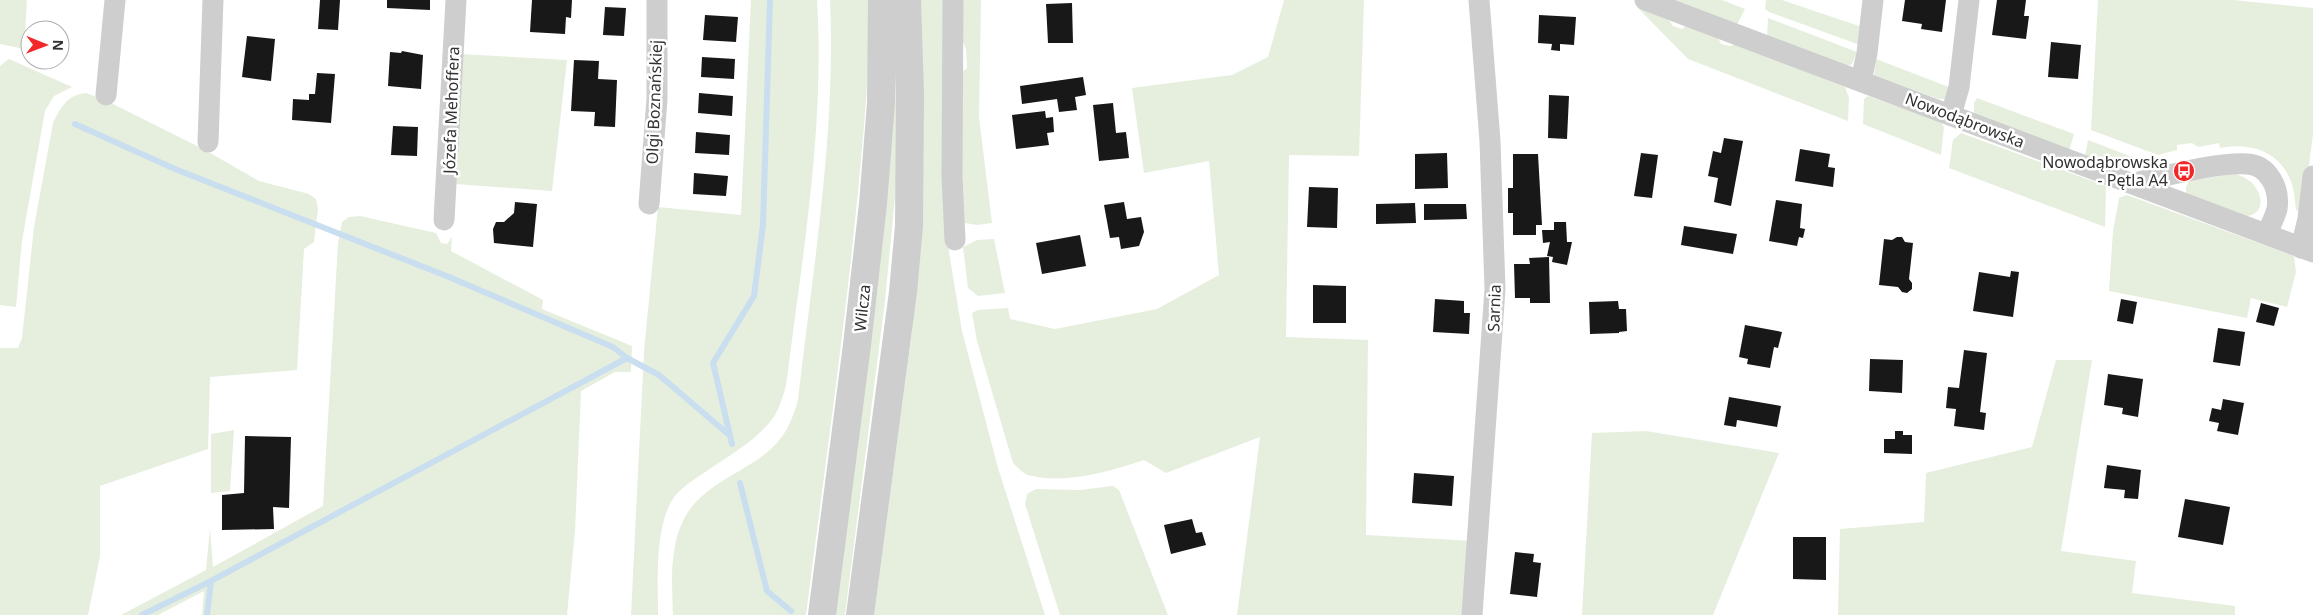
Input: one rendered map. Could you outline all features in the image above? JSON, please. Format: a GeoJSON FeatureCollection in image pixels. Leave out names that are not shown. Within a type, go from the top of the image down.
{"type":"FeatureCollection","features":[{"type":"Feature","properties":{"kind":"street"},"geometry":{"type":"LineString","coordinates":[[106,95],[115,0]]}},
{"type":"Feature","properties":{"kind":"street"},"geometry":{"type":"LineString","coordinates":[[208,142],[213,0]]}},
{"type":"Feature","properties":{"kind":"street","name":"Józefa Mehoffera"},"geometry":{"type":"LineString","coordinates":[[444,220],[456,0]]}},
{"type":"Feature","properties":{"kind":"street","name":"Olgi Boznańskiej"},"geometry":{"type":"LineString","coordinates":[[649,204],[656,99],[657,0]]}},
{"type":"Feature","properties":{"kind":"street","name":"Wilcza"},"geometry":{"type":"LineString","coordinates":[[822,615],[857,346],[873,204],[881,103],[882,0]]}},
{"type":"Feature","properties":{"kind":"street"},"geometry":{"type":"LineString","coordinates":[[860,615],[903,292],[909,226],[910,95],[908,0]]}},
{"type":"Feature","properties":{"kind":"street"},"geometry":{"type":"LineString","coordinates":[[954,0],[952,176],[955,240]]}},
{"type":"Feature","properties":{"kind":"street","name":"Sarnia"},"geometry":{"type":"LineString","coordinates":[[1472,615],[1495,289],[1490,141],[1479,0]]}},
{"type":"Feature","properties":{"kind":"street","name":"Nowodąbrowska"},"geometry":{"type":"LineString","coordinates":[[1645,0],[2307,250]]}},
{"type":"Feature","properties":{"kind":"street"},"geometry":{"type":"LineString","coordinates":[[1861,81],[1867,53],[1873,0]]}},
{"type":"Feature","properties":{"kind":"street"},"geometry":{"type":"LineString","coordinates":[[1951,115],[1959,87],[1969,0]]}},
{"type":"Feature","properties":{"kind":"street"},"geometry":{"type":"LineString","coordinates":[[2132,183],[2221,166],[2248,164],[2267,172],[2276,185],[2277,209],[2267,234]]}},
{"type":"Feature","properties":{"kind":"street"},"geometry":{"type":"LineString","coordinates":[[2307,250],[2308,219],[2313,176]]}},
{"type":"Feature","properties":{"kind":"green space"},"geometry":{"type":"Polygon","coordinates":[[[0,0],[27,0],[26,20],[20,20],[20,48],[0,44],[0,0]]]}},
{"type":"Feature","properties":{"kind":"green space"},"geometry":{"type":"Polygon","coordinates":[[[751,0],[817,0],[819,48],[815,145],[805,242],[786,386],[777,412],[769,424],[744,446],[686,485],[675,496],[668,508],[660,537],[658,615],[631,615],[644,351],[658,207],[741,215],[751,0]]]}},
{"type":"Feature","properties":{"kind":"green space"},"geometry":{"type":"Polygon","coordinates":[[[830,0],[872,0],[862,154],[854,231],[806,615],[673,615],[673,555],[683,521],[700,497],[762,456],[778,442],[789,425],[798,400],[822,200],[830,100],[830,0]]]}},
{"type":"Feature","properties":{"kind":"green space"},"geometry":{"type":"Polygon","coordinates":[[[920,0],[947,0],[949,252],[962,331],[998,468],[1045,615],[874,615],[912,331],[920,0]]]}},
{"type":"Feature","properties":{"kind":"green space"},"geometry":{"type":"Polygon","coordinates":[[[963,0],[981,0],[979,117],[992,223],[977,225],[965,223],[961,216],[961,73],[967,68],[966,49],[961,37],[963,0]]]}},
{"type":"Feature","properties":{"kind":"green space"},"geometry":{"type":"Polygon","coordinates":[[[1284,0],[1364,0],[1359,156],[1289,155],[1286,337],[1368,340],[1366,535],[1473,541],[1467,615],[1237,615],[1260,437],[1166,473],[1144,460],[1089,475],[1046,478],[1027,474],[1013,463],[977,341],[972,313],[978,310],[1008,308],[1010,319],[1055,329],[1157,309],[1219,275],[1209,161],[1144,173],[1132,88],[1232,75],[1268,57],[1284,0]]]}},
{"type":"Feature","properties":{"kind":"green space"},"geometry":{"type":"Polygon","coordinates":[[[1671,0],[1722,0],[1745,9],[1737,25],[1671,0]]]}},
{"type":"Feature","properties":{"kind":"green space"},"geometry":{"type":"Polygon","coordinates":[[[1766,0],[1782,0],[1862,27],[1860,42],[1857,44],[1769,12],[1765,9],[1766,0]]]}},
{"type":"Feature","properties":{"kind":"green space"},"geometry":{"type":"Polygon","coordinates":[[[2098,0],[2233,0],[2313,8],[2313,134],[2303,214],[2296,210],[2292,186],[2285,169],[2278,161],[2261,150],[2241,146],[2220,148],[2219,143],[2198,147],[2192,143],[2177,145],[2177,150],[2158,155],[2091,130],[2098,0]]]}},
{"type":"Feature","properties":{"kind":"green space"},"geometry":{"type":"Polygon","coordinates":[[[1638,8],[1669,20],[1673,26],[1682,29],[1686,26],[1717,36],[1721,44],[1730,46],[1736,44],[1845,87],[1849,98],[1848,121],[1688,59],[1638,8]]]}},
{"type":"Feature","properties":{"kind":"green space"},"geometry":{"type":"Polygon","coordinates":[[[1768,18],[1857,52],[1852,64],[1847,66],[1767,37],[1768,18]]]}},
{"type":"Feature","properties":{"kind":"green space"},"geometry":{"type":"Polygon","coordinates":[[[900,32],[896,187],[885,301],[845,615],[835,615],[890,89],[900,32]]]}},
{"type":"Feature","properties":{"kind":"green space"},"geometry":{"type":"Polygon","coordinates":[[[460,54],[567,60],[552,191],[455,184],[460,54]]]}},
{"type":"Feature","properties":{"kind":"green space"},"geometry":{"type":"Polygon","coordinates":[[[9,59],[20,64],[20,70],[34,70],[72,87],[54,96],[45,111],[22,241],[16,307],[0,305],[0,66],[9,59]]]}},
{"type":"Feature","properties":{"kind":"green space"},"geometry":{"type":"Polygon","coordinates":[[[1876,59],[1954,89],[1945,99],[1939,99],[1874,76],[1876,59]]]}},
{"type":"Feature","properties":{"kind":"green space"},"geometry":{"type":"Polygon","coordinates":[[[86,93],[105,100],[205,150],[259,181],[309,194],[316,199],[318,208],[314,242],[304,249],[297,370],[210,377],[208,449],[100,486],[100,556],[88,615],[0,615],[0,348],[18,348],[22,338],[34,227],[53,123],[69,99],[86,93]]]}},
{"type":"Feature","properties":{"kind":"green space"},"geometry":{"type":"Polygon","coordinates":[[[1868,96],[1941,122],[1944,127],[1941,155],[1863,124],[1864,99],[1868,96]]]}},
{"type":"Feature","properties":{"kind":"green space"},"geometry":{"type":"Polygon","coordinates":[[[1977,98],[2074,134],[2069,151],[1974,114],[1974,103],[1977,98]]]}},
{"type":"Feature","properties":{"kind":"green space"},"geometry":{"type":"Polygon","coordinates":[[[1961,133],[2106,186],[2105,227],[1949,168],[1953,140],[1961,133]]]}},
{"type":"Feature","properties":{"kind":"green space"},"geometry":{"type":"Polygon","coordinates":[[[2088,140],[2153,165],[2126,168],[2085,156],[2088,140]]]}},
{"type":"Feature","properties":{"kind":"green space"},"geometry":{"type":"Polygon","coordinates":[[[2234,174],[2252,183],[2258,190],[2260,205],[2252,215],[2243,216],[2186,195],[2186,187],[2189,181],[2234,174]]]}},
{"type":"Feature","properties":{"kind":"green space"},"geometry":{"type":"Polygon","coordinates":[[[2127,195],[2294,256],[2296,272],[2287,307],[2251,298],[2247,318],[2109,291],[2113,231],[2119,198],[2127,195]]]}},
{"type":"Feature","properties":{"kind":"green space"},"geometry":{"type":"Polygon","coordinates":[[[360,216],[436,233],[441,243],[447,244],[452,237],[451,251],[543,300],[542,309],[632,346],[631,372],[615,372],[581,391],[575,531],[567,615],[202,615],[204,591],[158,615],[121,615],[206,570],[210,528],[213,567],[323,506],[338,243],[342,222],[349,217],[360,216]]]}},
{"type":"Feature","properties":{"kind":"green space"},"geometry":{"type":"Polygon","coordinates":[[[994,239],[1005,293],[978,296],[968,288],[963,247],[977,240],[994,239]]]}},
{"type":"Feature","properties":{"kind":"green space"},"geometry":{"type":"Polygon","coordinates":[[[2056,360],[2092,360],[2061,551],[2136,561],[2132,593],[2235,606],[2235,615],[1838,615],[1840,529],[1924,522],[1926,473],[2032,447],[2056,360]]]}},
{"type":"Feature","properties":{"kind":"green space"},"geometry":{"type":"Polygon","coordinates":[[[234,430],[230,491],[211,493],[211,434],[234,430]]]}},
{"type":"Feature","properties":{"kind":"green space"},"geometry":{"type":"Polygon","coordinates":[[[1646,431],[1779,453],[1713,615],[1582,615],[1592,433],[1646,431]]]}},
{"type":"Feature","properties":{"kind":"green space"},"geometry":{"type":"Polygon","coordinates":[[[1113,486],[1119,490],[1168,615],[1060,615],[1025,504],[1027,494],[1036,489],[1079,490],[1113,486]]]}},
{"type":"Feature","properties":{"kind":"building"},"geometry":{"type":"Polygon","coordinates":[[[320,0],[340,0],[338,30],[318,29],[320,0]]]}},
{"type":"Feature","properties":{"kind":"building"},"geometry":{"type":"Polygon","coordinates":[[[387,0],[430,0],[430,10],[387,8],[387,0]]]}},
{"type":"Feature","properties":{"kind":"building"},"geometry":{"type":"Polygon","coordinates":[[[532,0],[572,0],[571,18],[566,17],[565,34],[530,32],[532,0]]]}},
{"type":"Feature","properties":{"kind":"building"},"geometry":{"type":"Polygon","coordinates":[[[1905,0],[1946,0],[1942,32],[1921,29],[1922,24],[1902,21],[1905,0]]]}},
{"type":"Feature","properties":{"kind":"building"},"geometry":{"type":"Polygon","coordinates":[[[1997,0],[2026,0],[2024,16],[2029,16],[2026,39],[1992,35],[1997,0]]]}},
{"type":"Feature","properties":{"kind":"building"},"geometry":{"type":"Polygon","coordinates":[[[1072,3],[1073,43],[1048,43],[1046,4],[1072,3]]]}},
{"type":"Feature","properties":{"kind":"building"},"geometry":{"type":"Polygon","coordinates":[[[605,7],[626,8],[624,36],[603,35],[605,7]]]}},
{"type":"Feature","properties":{"kind":"building"},"geometry":{"type":"Polygon","coordinates":[[[705,15],[738,17],[736,42],[703,40],[705,15]]]}},
{"type":"Feature","properties":{"kind":"building"},"geometry":{"type":"Polygon","coordinates":[[[1539,15],[1576,17],[1574,45],[1560,44],[1560,51],[1551,50],[1552,44],[1538,43],[1539,15]]]}},
{"type":"Feature","properties":{"kind":"building"},"geometry":{"type":"Polygon","coordinates":[[[247,36],[275,39],[271,81],[242,77],[247,36]]]}},
{"type":"Feature","properties":{"kind":"building"},"geometry":{"type":"Polygon","coordinates":[[[2051,42],[2081,45],[2078,79],[2048,77],[2051,42]]]}},
{"type":"Feature","properties":{"kind":"building"},"geometry":{"type":"Polygon","coordinates":[[[402,51],[423,55],[421,89],[388,86],[390,52],[401,53],[402,51]]]}},
{"type":"Feature","properties":{"kind":"building"},"geometry":{"type":"Polygon","coordinates":[[[702,57],[735,59],[734,79],[701,77],[702,57]]]}},
{"type":"Feature","properties":{"kind":"building"},"geometry":{"type":"Polygon","coordinates":[[[574,60],[599,61],[598,79],[617,80],[615,127],[594,126],[595,112],[571,111],[574,60]]]}},
{"type":"Feature","properties":{"kind":"building"},"geometry":{"type":"Polygon","coordinates":[[[317,73],[335,74],[331,123],[292,120],[293,99],[309,100],[309,94],[315,94],[317,73]]]}},
{"type":"Feature","properties":{"kind":"building"},"geometry":{"type":"Polygon","coordinates":[[[1083,77],[1086,95],[1075,97],[1077,110],[1059,112],[1057,99],[1022,104],[1020,86],[1083,77]]]}},
{"type":"Feature","properties":{"kind":"building"},"geometry":{"type":"Polygon","coordinates":[[[699,93],[733,96],[732,116],[698,113],[699,93]]]}},
{"type":"Feature","properties":{"kind":"building"},"geometry":{"type":"Polygon","coordinates":[[[1549,95],[1569,96],[1567,139],[1548,138],[1549,95]]]}},
{"type":"Feature","properties":{"kind":"building"},"geometry":{"type":"Polygon","coordinates":[[[1113,103],[1116,133],[1126,132],[1129,158],[1099,161],[1093,105],[1113,103]]]}},
{"type":"Feature","properties":{"kind":"building"},"geometry":{"type":"Polygon","coordinates":[[[1045,111],[1046,118],[1053,117],[1054,132],[1047,133],[1049,145],[1016,149],[1012,115],[1045,111]]]}},
{"type":"Feature","properties":{"kind":"building"},"geometry":{"type":"Polygon","coordinates":[[[393,126],[418,127],[417,156],[391,155],[393,126]]]}},
{"type":"Feature","properties":{"kind":"building"},"geometry":{"type":"Polygon","coordinates":[[[696,132],[730,135],[729,155],[695,153],[696,132]]]}},
{"type":"Feature","properties":{"kind":"building"},"geometry":{"type":"Polygon","coordinates":[[[1724,138],[1743,141],[1731,206],[1714,202],[1718,178],[1708,176],[1713,151],[1721,153],[1724,138]]]}},
{"type":"Feature","properties":{"kind":"building"},"geometry":{"type":"Polygon","coordinates":[[[1800,149],[1830,154],[1828,167],[1835,168],[1833,187],[1795,181],[1800,149]]]}},
{"type":"Feature","properties":{"kind":"building"},"geometry":{"type":"Polygon","coordinates":[[[1447,153],[1448,188],[1415,189],[1415,154],[1447,153]]]}},
{"type":"Feature","properties":{"kind":"building"},"geometry":{"type":"Polygon","coordinates":[[[1641,153],[1658,155],[1652,198],[1634,196],[1641,153]]]}},
{"type":"Feature","properties":{"kind":"building"},"geometry":{"type":"Polygon","coordinates":[[[1513,154],[1538,154],[1542,225],[1536,225],[1536,235],[1513,235],[1513,213],[1508,213],[1508,188],[1513,188],[1513,154]]]}},
{"type":"Feature","properties":{"kind":"building"},"geometry":{"type":"Polygon","coordinates":[[[694,173],[728,176],[726,196],[693,194],[694,173]]]}},
{"type":"Feature","properties":{"kind":"building"},"geometry":{"type":"Polygon","coordinates":[[[1309,187],[1338,188],[1337,228],[1307,227],[1309,187]]]}},
{"type":"Feature","properties":{"kind":"building"},"geometry":{"type":"Polygon","coordinates":[[[1776,200],[1802,204],[1800,228],[1805,229],[1803,238],[1799,237],[1797,246],[1769,241],[1776,200]]]}},
{"type":"Feature","properties":{"kind":"building"},"geometry":{"type":"Polygon","coordinates":[[[515,202],[537,204],[533,247],[494,243],[493,229],[496,222],[504,222],[514,213],[515,202]]]}},
{"type":"Feature","properties":{"kind":"building"},"geometry":{"type":"Polygon","coordinates":[[[1124,202],[1127,219],[1141,217],[1144,232],[1139,246],[1121,249],[1119,237],[1110,238],[1104,205],[1124,202]]]}},
{"type":"Feature","properties":{"kind":"building"},"geometry":{"type":"Polygon","coordinates":[[[1415,203],[1416,223],[1376,224],[1376,204],[1415,203]]]}},
{"type":"Feature","properties":{"kind":"building"},"geometry":{"type":"Polygon","coordinates":[[[1424,204],[1466,204],[1467,219],[1424,220],[1424,204]]]}},
{"type":"Feature","properties":{"kind":"building"},"geometry":{"type":"Polygon","coordinates":[[[1554,222],[1566,222],[1567,242],[1572,242],[1567,265],[1552,262],[1553,257],[1547,256],[1550,242],[1543,243],[1542,230],[1554,230],[1554,222]]]}},
{"type":"Feature","properties":{"kind":"building"},"geometry":{"type":"Polygon","coordinates":[[[1684,226],[1737,234],[1733,254],[1681,245],[1684,226]]]}},
{"type":"Feature","properties":{"kind":"building"},"geometry":{"type":"Polygon","coordinates":[[[1080,235],[1086,266],[1042,274],[1036,243],[1080,235]]]}},
{"type":"Feature","properties":{"kind":"building"},"geometry":{"type":"Polygon","coordinates":[[[1902,237],[1905,242],[1913,243],[1909,279],[1912,283],[1912,289],[1907,293],[1902,292],[1898,287],[1879,285],[1884,239],[1892,240],[1902,237]]]}},
{"type":"Feature","properties":{"kind":"building"},"geometry":{"type":"Polygon","coordinates":[[[1549,257],[1550,303],[1530,303],[1530,298],[1515,298],[1514,264],[1530,264],[1529,258],[1549,257]]]}},
{"type":"Feature","properties":{"kind":"building"},"geometry":{"type":"Polygon","coordinates":[[[2011,271],[2019,272],[2013,317],[1973,311],[1979,272],[2010,277],[2011,271]]]}},
{"type":"Feature","properties":{"kind":"building"},"geometry":{"type":"Polygon","coordinates":[[[1313,285],[1346,286],[1346,323],[1313,323],[1313,285]]]}},
{"type":"Feature","properties":{"kind":"building"},"geometry":{"type":"Polygon","coordinates":[[[1435,299],[1464,301],[1464,313],[1470,313],[1469,334],[1433,332],[1435,299]]]}},
{"type":"Feature","properties":{"kind":"building"},"geometry":{"type":"Polygon","coordinates":[[[2121,299],[2137,302],[2133,324],[2117,321],[2121,299]]]}},
{"type":"Feature","properties":{"kind":"building"},"geometry":{"type":"Polygon","coordinates":[[[1618,301],[1619,309],[1626,309],[1627,331],[1590,334],[1589,302],[1618,301]]]}},
{"type":"Feature","properties":{"kind":"building"},"geometry":{"type":"Polygon","coordinates":[[[2261,303],[2279,308],[2274,326],[2256,322],[2261,303]]]}},
{"type":"Feature","properties":{"kind":"building"},"geometry":{"type":"Polygon","coordinates":[[[1745,325],[1782,332],[1778,348],[1774,347],[1770,368],[1747,364],[1748,359],[1739,357],[1745,325]]]}},
{"type":"Feature","properties":{"kind":"building"},"geometry":{"type":"Polygon","coordinates":[[[2218,328],[2245,332],[2240,366],[2213,362],[2218,328]]]}},
{"type":"Feature","properties":{"kind":"building"},"geometry":{"type":"Polygon","coordinates":[[[1964,350],[1987,353],[1980,412],[1986,413],[1984,430],[1954,426],[1956,409],[1946,408],[1948,387],[1959,388],[1964,350]]]}},
{"type":"Feature","properties":{"kind":"building"},"geometry":{"type":"Polygon","coordinates":[[[1870,359],[1903,360],[1902,393],[1869,391],[1870,359]]]}},
{"type":"Feature","properties":{"kind":"building"},"geometry":{"type":"Polygon","coordinates":[[[2108,374],[2143,379],[2138,417],[2122,414],[2123,408],[2104,405],[2108,374]]]}},
{"type":"Feature","properties":{"kind":"building"},"geometry":{"type":"Polygon","coordinates":[[[1729,397],[1781,406],[1777,427],[1737,420],[1736,427],[1724,425],[1729,397]]]}},
{"type":"Feature","properties":{"kind":"building"},"geometry":{"type":"Polygon","coordinates":[[[2223,399],[2244,403],[2238,435],[2217,431],[2219,423],[2209,421],[2212,408],[2221,410],[2223,399]]]}},
{"type":"Feature","properties":{"kind":"building"},"geometry":{"type":"Polygon","coordinates":[[[1895,431],[1903,431],[1903,435],[1912,435],[1912,454],[1884,453],[1884,439],[1895,439],[1895,431]]]}},
{"type":"Feature","properties":{"kind":"building"},"geometry":{"type":"Polygon","coordinates":[[[245,436],[291,437],[289,508],[273,507],[274,529],[222,530],[222,495],[244,493],[245,436]]]}},
{"type":"Feature","properties":{"kind":"building"},"geometry":{"type":"Polygon","coordinates":[[[2107,465],[2141,470],[2138,499],[2124,498],[2125,490],[2104,488],[2107,465]]]}},
{"type":"Feature","properties":{"kind":"building"},"geometry":{"type":"Polygon","coordinates":[[[1414,473],[1454,476],[1452,506],[1412,503],[1414,473]]]}},
{"type":"Feature","properties":{"kind":"building"},"geometry":{"type":"Polygon","coordinates":[[[2185,499],[2230,507],[2223,545],[2178,537],[2185,499]]]}},
{"type":"Feature","properties":{"kind":"building"},"geometry":{"type":"Polygon","coordinates":[[[1192,519],[1196,533],[1202,532],[1206,545],[1171,554],[1164,525],[1192,519]]]}},
{"type":"Feature","properties":{"kind":"building"},"geometry":{"type":"Polygon","coordinates":[[[1793,537],[1826,537],[1826,580],[1793,579],[1793,537]]]}},
{"type":"Feature","properties":{"kind":"building"},"geometry":{"type":"Polygon","coordinates":[[[1515,552],[1534,554],[1533,562],[1541,563],[1537,597],[1510,594],[1515,552]]]}},
{"type":"Feature","properties":{"kind":"waterway"},"geometry":{"type":"LineString","coordinates":[[732,444],[713,363],[754,296],[763,225],[770,0]]}},
{"type":"Feature","properties":{"kind":"waterway"},"geometry":{"type":"LineString","coordinates":[[75,124],[175,169],[449,277],[613,347],[627,358],[659,375],[728,434]]}},
{"type":"Feature","properties":{"kind":"waterway"},"geometry":{"type":"LineString","coordinates":[[142,615],[211,581],[627,358]]}},
{"type":"Feature","properties":{"kind":"waterway"},"geometry":{"type":"LineString","coordinates":[[740,483],[767,591],[791,611]]}},
{"type":"Feature","properties":{"kind":"waterway"},"geometry":{"type":"LineString","coordinates":[[207,615],[211,581]]}},
{"type":"Feature","properties":{"kind":"place","name":"Nowodąbrowska - Pętla A4"},"geometry":{"type":"Point","coordinates":[2184,171]}}]}
